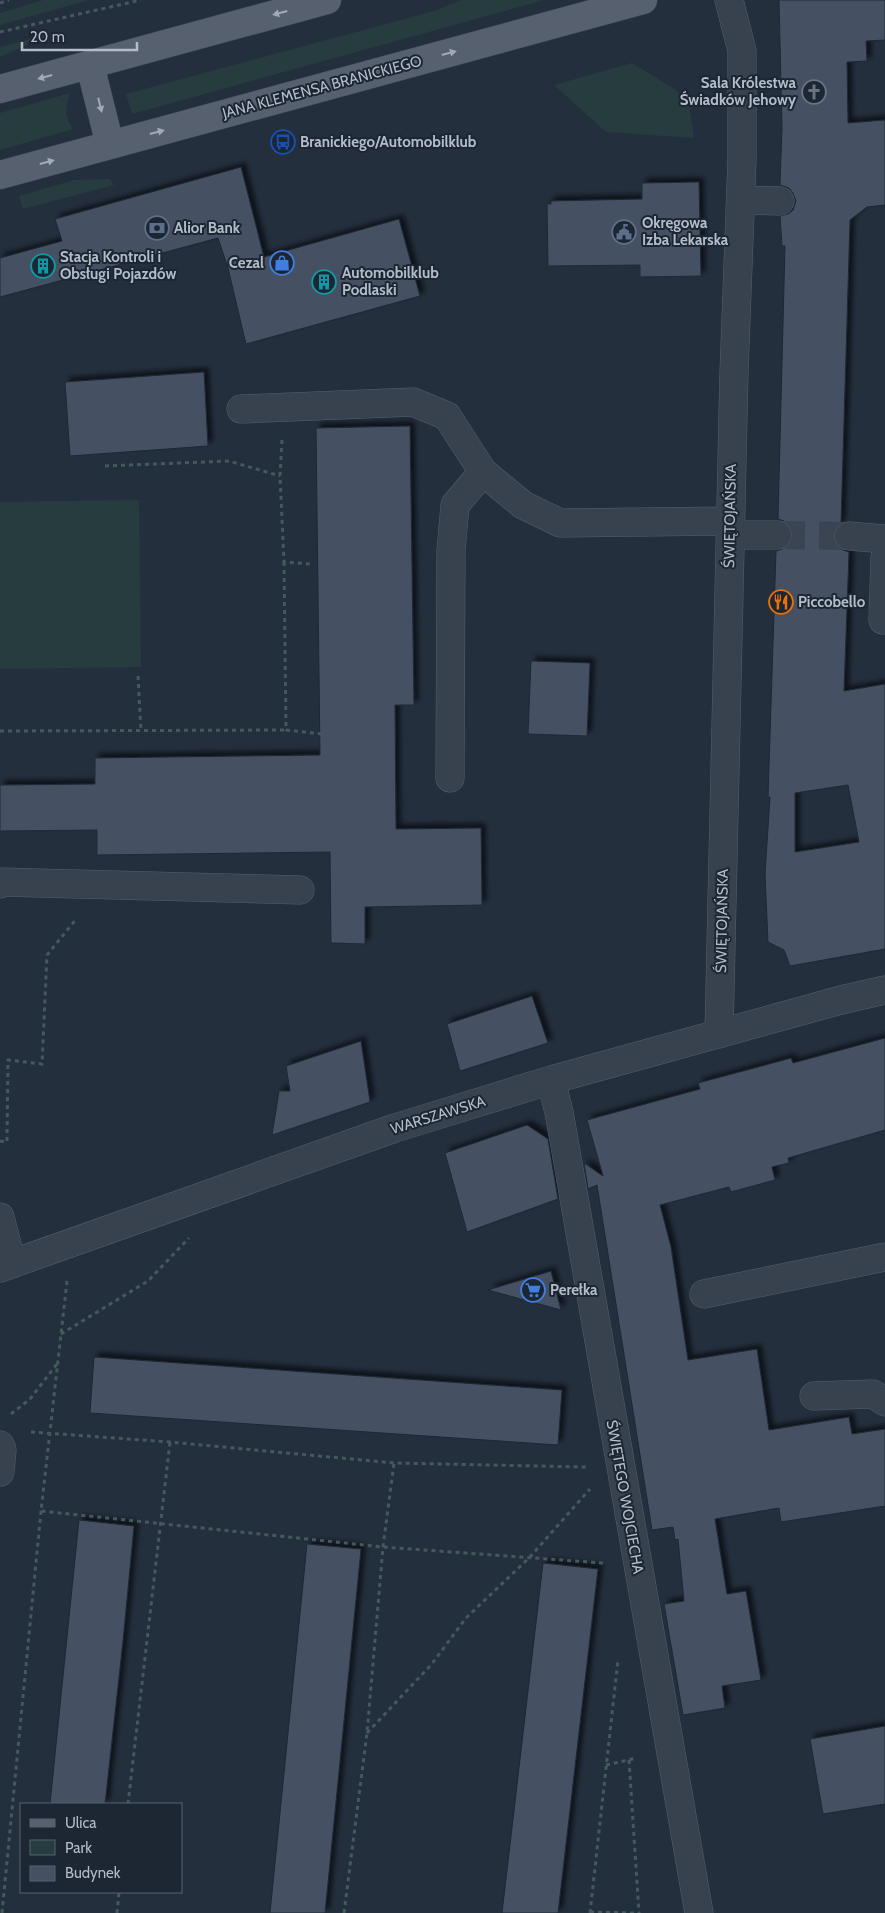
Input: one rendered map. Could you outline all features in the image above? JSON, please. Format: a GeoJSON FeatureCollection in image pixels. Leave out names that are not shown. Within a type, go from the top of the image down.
{"type":"FeatureCollection","features":[{"type":"Feature","properties":{"kind":"main road"},"geometry":{"type":"LineString","coordinates":[[0,89],[328,0]]}},
{"type":"Feature","properties":{"kind":"main road","name":"JANA KLEMENSA BRANICKIEGO"},"geometry":{"type":"LineString","coordinates":[[0,175],[643,0]]}},
{"type":"Feature","properties":{"kind":"main road"},"geometry":{"type":"LineString","coordinates":[[90,65],[110,145]]}},
{"type":"Feature","properties":{"kind":"street","name":"ŚWIĘTOJAŃSKA"},"geometry":{"type":"LineString","coordinates":[[719,1034],[734,372],[742,200],[742,51],[729,0]]}},
{"type":"Feature","properties":{"kind":"street"},"geometry":{"type":"LineString","coordinates":[[742,200],[780,201]]}},
{"type":"Feature","properties":{"kind":"street"},"geometry":{"type":"LineString","coordinates":[[241,409],[413,402],[447,416],[483,472],[523,505],[560,523],[730,528],[777,535]]}},
{"type":"Feature","properties":{"kind":"street"},"geometry":{"type":"LineString","coordinates":[[450,778],[451,551],[455,505],[483,472]]}},
{"type":"Feature","properties":{"kind":"street"},"geometry":{"type":"LineString","coordinates":[[849,536],[885,539]]}},
{"type":"Feature","properties":{"kind":"street"},"geometry":{"type":"LineString","coordinates":[[885,558],[883,620],[885,620]]}},
{"type":"Feature","properties":{"kind":"street"},"geometry":{"type":"LineString","coordinates":[[0,884],[0,882],[300,890]]}},
{"type":"Feature","properties":{"kind":"street","name":"WARSZAWSKA"},"geometry":{"type":"LineString","coordinates":[[6,1266],[395,1128],[551,1080],[841,1000],[885,990]]}},
{"type":"Feature","properties":{"kind":"street","name":"ŚWIĘTEGO WOJCIECHA"},"geometry":{"type":"LineString","coordinates":[[551,1080],[559,1112],[619,1465],[699,1913]]}},
{"type":"Feature","properties":{"kind":"street"},"geometry":{"type":"LineString","coordinates":[[0,1217],[6,1266]]}},
{"type":"Feature","properties":{"kind":"street"},"geometry":{"type":"LineString","coordinates":[[704,1294],[885,1257]]}},
{"type":"Feature","properties":{"kind":"street"},"geometry":{"type":"LineString","coordinates":[[814,1396],[873,1394],[885,1402]]}},
{"type":"Feature","properties":{"kind":"street"},"geometry":{"type":"LineString","coordinates":[[0,1444],[2,1450],[0,1472]]}},
{"type":"Feature","properties":{"kind":"path"},"geometry":{"type":"LineString","coordinates":[[0,3],[8,0]]}},
{"type":"Feature","properties":{"kind":"path"},"geometry":{"type":"LineString","coordinates":[[0,32],[141,0]]}},
{"type":"Feature","properties":{"kind":"path"},"geometry":{"type":"LineString","coordinates":[[286,730],[284,562],[280,476],[282,441],[295,423],[324,405]]}},
{"type":"Feature","properties":{"kind":"path"},"geometry":{"type":"LineString","coordinates":[[105,466],[229,461],[280,476]]}},
{"type":"Feature","properties":{"kind":"path"},"geometry":{"type":"LineString","coordinates":[[284,562],[310,564]]}},
{"type":"Feature","properties":{"kind":"path"},"geometry":{"type":"LineString","coordinates":[[138,676],[141,731]]}},
{"type":"Feature","properties":{"kind":"path"},"geometry":{"type":"LineString","coordinates":[[0,731],[286,730],[322,734]]}},
{"type":"Feature","properties":{"kind":"path"},"geometry":{"type":"LineString","coordinates":[[0,1141],[7,1142],[8,1060],[42,1064],[47,955],[104,885]]}},
{"type":"Feature","properties":{"kind":"path"},"geometry":{"type":"LineString","coordinates":[[60,1334],[148,1281],[191,1237]]}},
{"type":"Feature","properties":{"kind":"path"},"geometry":{"type":"LineString","coordinates":[[2,1913],[41,1511],[68,1274]]}},
{"type":"Feature","properties":{"kind":"path"},"geometry":{"type":"LineString","coordinates":[[7,1418],[30,1399],[58,1363]]}},
{"type":"Feature","properties":{"kind":"path"},"geometry":{"type":"LineString","coordinates":[[25,1432],[170,1442],[394,1464],[596,1467],[619,1465]]}},
{"type":"Feature","properties":{"kind":"path"},"geometry":{"type":"LineString","coordinates":[[128,1803],[170,1442]]}},
{"type":"Feature","properties":{"kind":"path"},"geometry":{"type":"LineString","coordinates":[[344,1913],[367,1733],[383,1547],[394,1464]]}},
{"type":"Feature","properties":{"kind":"path"},"geometry":{"type":"LineString","coordinates":[[367,1733],[431,1665],[466,1618],[530,1557],[601,1478],[619,1465]]}},
{"type":"Feature","properties":{"kind":"path"},"geometry":{"type":"LineString","coordinates":[[41,1511],[383,1547],[612,1563],[636,1561]]}},
{"type":"Feature","properties":{"kind":"path"},"geometry":{"type":"LineString","coordinates":[[618,1658],[590,1912],[637,1913],[629,1760]]}},
{"type":"Feature","properties":{"kind":"path"},"geometry":{"type":"LineString","coordinates":[[116,1913],[119,1893]]}},
{"type":"Feature","properties":{"kind":"green space"},"geometry":{"type":"Polygon","coordinates":[[[43,0],[89,0],[0,25],[0,13],[43,0]]]}},
{"type":"Feature","properties":{"kind":"green space"},"geometry":{"type":"Polygon","coordinates":[[[461,0],[544,0],[132,114],[126,94],[434,11],[461,0]]]}},
{"type":"Feature","properties":{"kind":"green space"},"geometry":{"type":"Polygon","coordinates":[[[54,33],[0,57],[0,47],[54,33]]]}},
{"type":"Feature","properties":{"kind":"green space"},"geometry":{"type":"Polygon","coordinates":[[[632,63],[676,90],[689,105],[694,138],[606,132],[554,85],[632,63]]]}},
{"type":"Feature","properties":{"kind":"green space"},"geometry":{"type":"Polygon","coordinates":[[[70,93],[66,112],[73,129],[0,150],[0,113],[70,93]]]}},
{"type":"Feature","properties":{"kind":"green space"},"geometry":{"type":"Polygon","coordinates":[[[110,179],[114,185],[23,209],[19,196],[74,180],[110,179]]]}},
{"type":"Feature","properties":{"kind":"green space"},"geometry":{"type":"Polygon","coordinates":[[[139,500],[141,667],[0,669],[0,502],[139,500]]]}},
{"type":"Feature","properties":{"kind":"building"},"geometry":{"type":"Polygon","coordinates":[[[779,0],[885,0],[885,40],[866,41],[867,61],[847,62],[848,123],[885,120],[885,205],[867,207],[850,220],[842,522],[836,528],[833,535],[840,549],[849,552],[844,691],[885,684],[885,949],[790,966],[784,950],[768,942],[765,874],[770,797],[768,797],[776,551],[785,548],[791,542],[793,535],[790,527],[784,521],[778,519],[785,246],[782,246],[780,216],[788,214],[793,210],[796,201],[789,188],[780,185],[782,128],[779,0]],[[848,785],[795,793],[795,852],[859,842],[848,785]]]}},
{"type":"Feature","properties":{"kind":"building"},"geometry":{"type":"Polygon","coordinates":[[[241,167],[264,257],[399,219],[420,296],[246,344],[228,268],[218,238],[0,297],[0,258],[62,241],[55,219],[241,167]]]}},
{"type":"Feature","properties":{"kind":"building","name":"Okręgowa Izba Lekarska"},"geometry":{"type":"Polygon","coordinates":[[[699,182],[701,276],[640,277],[640,265],[548,266],[547,204],[551,204],[551,201],[642,199],[642,183],[699,182]]]}},
{"type":"Feature","properties":{"kind":"building"},"geometry":{"type":"Polygon","coordinates":[[[204,372],[208,446],[70,456],[65,382],[204,372]]]}},
{"type":"Feature","properties":{"kind":"building"},"geometry":{"type":"Polygon","coordinates":[[[410,426],[414,705],[395,705],[396,829],[481,828],[482,905],[365,907],[365,944],[331,943],[330,852],[97,855],[97,830],[0,831],[0,785],[95,784],[95,758],[320,755],[316,428],[410,426]]]}},
{"type":"Feature","properties":{"kind":"building"},"geometry":{"type":"Polygon","coordinates":[[[531,661],[590,663],[587,736],[528,734],[531,661]]]}},
{"type":"Feature","properties":{"kind":"building"},"geometry":{"type":"Polygon","coordinates":[[[532,996],[548,1043],[460,1071],[447,1024],[532,996]]]}},
{"type":"Feature","properties":{"kind":"building"},"geometry":{"type":"Polygon","coordinates":[[[885,1038],[885,1130],[788,1158],[789,1163],[772,1167],[775,1180],[731,1192],[729,1187],[660,1205],[671,1247],[688,1360],[757,1349],[769,1430],[849,1417],[852,1434],[885,1429],[885,1506],[781,1522],[779,1508],[715,1519],[727,1594],[746,1591],[761,1680],[722,1686],[725,1708],[683,1715],[664,1604],[684,1601],[678,1539],[675,1540],[673,1527],[652,1530],[597,1185],[588,1189],[584,1163],[603,1176],[587,1120],[700,1089],[698,1083],[791,1058],[793,1063],[885,1038]]]}},
{"type":"Feature","properties":{"kind":"building"},"geometry":{"type":"Polygon","coordinates":[[[361,1041],[370,1102],[272,1135],[279,1091],[290,1091],[286,1066],[361,1041]]]}},
{"type":"Feature","properties":{"kind":"building"},"geometry":{"type":"Polygon","coordinates":[[[527,1125],[548,1139],[558,1199],[467,1232],[445,1153],[527,1125]]]}},
{"type":"Feature","properties":{"kind":"building","name":"Perełka"},"geometry":{"type":"Polygon","coordinates":[[[551,1271],[561,1310],[488,1290],[551,1271]]]}},
{"type":"Feature","properties":{"kind":"building"},"geometry":{"type":"Polygon","coordinates":[[[94,1357],[562,1390],[558,1445],[90,1413],[94,1357]]]}},
{"type":"Feature","properties":{"kind":"building"},"geometry":{"type":"Polygon","coordinates":[[[79,1520],[134,1526],[105,1803],[50,1803],[79,1520]]]}},
{"type":"Feature","properties":{"kind":"building"},"geometry":{"type":"Polygon","coordinates":[[[307,1544],[361,1549],[325,1913],[270,1913],[307,1544]]]}},
{"type":"Feature","properties":{"kind":"building"},"geometry":{"type":"Polygon","coordinates":[[[543,1563],[598,1569],[558,1913],[502,1913],[543,1563]]]}},
{"type":"Feature","properties":{"kind":"building"},"geometry":{"type":"Polygon","coordinates":[[[885,1726],[885,1804],[823,1814],[810,1739],[885,1726]]]}},
{"type":"Feature","properties":{"kind":"tunnel"},"geometry":{"type":"LineString","coordinates":[[777,535],[849,536]]}},
{"type":"Feature","properties":{"kind":"place","name":"Sala Królestwa Świadków Jehowy"},"geometry":{"type":"Point","coordinates":[814,92]}},
{"type":"Feature","properties":{"kind":"place","name":"Branickiego/Automobilklub"},"geometry":{"type":"Point","coordinates":[283,142]}},
{"type":"Feature","properties":{"kind":"place","name":"Alior Bank"},"geometry":{"type":"Point","coordinates":[157,228]}},
{"type":"Feature","properties":{"kind":"place","name":"Okręgowa Izba Lekarska"},"geometry":{"type":"Point","coordinates":[624,232]}},
{"type":"Feature","properties":{"kind":"place","name":"Cezal"},"geometry":{"type":"Point","coordinates":[282,263]}},
{"type":"Feature","properties":{"kind":"place","name":"Stacja Kontroli i Obsługi Pojazdów"},"geometry":{"type":"Point","coordinates":[43,266]}},
{"type":"Feature","properties":{"kind":"place","name":"Automobilklub Podlaski"},"geometry":{"type":"Point","coordinates":[324,282]}},
{"type":"Feature","properties":{"kind":"place","name":"Piccobello"},"geometry":{"type":"Point","coordinates":[781,602]}},
{"type":"Feature","properties":{"kind":"place","name":"Perełka"},"geometry":{"type":"Point","coordinates":[533,1290]}}]}
